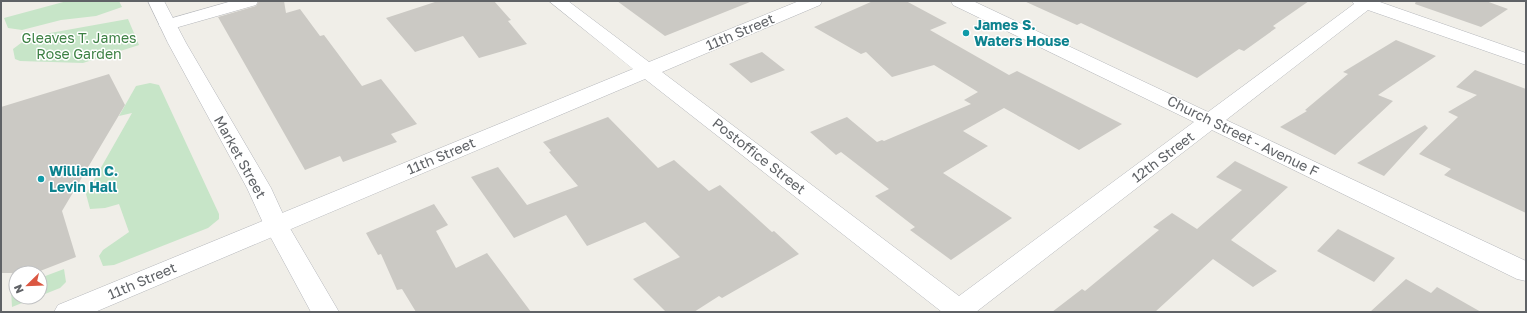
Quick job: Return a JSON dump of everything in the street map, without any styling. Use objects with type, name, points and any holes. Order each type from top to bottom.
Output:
[{"type":"street","name":"Market Street","points":[[156,1],[259,188],[276,225],[325,312]]},
{"type":"street","points":[[168,25],[250,1]]},
{"type":"street","name":"Postoffice Street","points":[[557,1],[959,311]]},
{"type":"street","name":"11th Street","points":[[68,312],[814,1]]},
{"type":"street","name":"Church Street - Avenue F","points":[[959,1],[1526,272]]},
{"type":"street","points":[[1365,2],[1526,59]]},
{"type":"street","name":"12th Street","points":[[959,311],[1211,121],[1365,2]]},
{"type":"green space","points":[[67,1],[119,1],[122,7],[96,16],[61,20],[22,30],[8,28],[4,18]]},
{"type":"green space","name":"Gleaves T. James Rose Garden","points":[[128,19],[139,45],[83,63],[20,61],[15,59],[13,49],[25,40],[50,33]]},
{"type":"green space","points":[[150,83],[159,85],[219,214],[219,219],[208,228],[114,265],[103,266],[99,256],[103,250],[129,232],[119,204],[105,208],[90,209],[86,194],[132,113],[119,116],[136,86]]},
{"type":"green space","points":[[64,269],[66,282],[60,288],[48,293],[48,275]]},
{"type":"building","points":[[259,1],[284,1],[286,13],[300,9],[320,36],[324,35],[362,86],[381,79],[417,124],[391,134],[397,142],[343,162],[340,156],[305,170],[218,17],[256,6]]},
{"type":"building","points":[[438,1],[494,1],[511,20],[508,21],[527,44],[479,58],[463,36],[415,52],[386,18]]},
{"type":"building","points":[[617,1],[749,1],[750,2],[665,36]]},
{"type":"building","points":[[873,1],[906,1],[947,23],[930,30],[1009,75],[1017,71],[1122,124],[1079,150],[1004,108],[963,131],[988,146],[943,173],[1012,218],[951,260],[910,230],[915,227],[875,196],[889,189],[841,152],[836,155],[810,132],[847,117],[877,142],[882,140],[884,141],[971,104],[964,100],[978,92],[934,65],[892,77],[866,52],[861,54],[814,27]]},
{"type":"building","points":[[1024,1],[1309,1],[1273,26],[1276,28],[1244,51],[1239,49],[1197,78],[1081,23],[1077,25]]},
{"type":"building","points":[[1416,1],[1486,1],[1508,9],[1481,27],[1415,4]]},
{"type":"building","points":[[1396,40],[1436,56],[1378,95],[1393,101],[1335,155],[1280,127],[1307,111],[1305,110],[1348,74],[1343,72]]},
{"type":"building","points":[[762,52],[785,70],[751,83],[729,64]]},
{"type":"building","points":[[1475,70],[1526,89],[1526,213],[1444,175],[1451,169],[1419,154],[1458,117],[1448,112],[1477,95],[1456,87]]},
{"type":"building","name":"William C. Levin Hall","points":[[109,74],[125,105],[62,211],[76,257],[48,268],[48,265],[8,265],[8,273],[1,273],[1,107]]},
{"type":"building","points":[[608,117],[658,168],[674,160],[709,191],[720,185],[799,254],[722,298],[719,296],[694,312],[666,312],[633,279],[680,257],[645,222],[587,246],[566,215],[514,238],[471,177],[498,167],[527,205],[578,186],[549,152],[551,151],[543,142]]},
{"type":"building","points":[[1425,125],[1428,128],[1384,176],[1357,163]]},
{"type":"building","points":[[1235,161],[1288,187],[1231,240],[1277,271],[1253,287],[1213,259],[1155,312],[1052,312],[1082,289],[1085,291],[1159,230],[1153,227],[1172,213],[1197,229],[1242,190],[1216,177]]},
{"type":"building","points":[[434,204],[448,225],[436,231],[456,268],[487,253],[531,312],[416,312],[402,289],[397,290],[381,254],[378,255],[366,233]]},
{"type":"building","points":[[1338,229],[1395,258],[1374,282],[1317,251]]},
{"type":"building","points":[[1406,279],[1431,293],[1437,287],[1481,312],[1370,312]]},
{"type":"place","name":"James S. Waters House","points":[[966,33]]},
{"type":"place","name":"William C. Levin Hall","points":[[41,179]]}]
